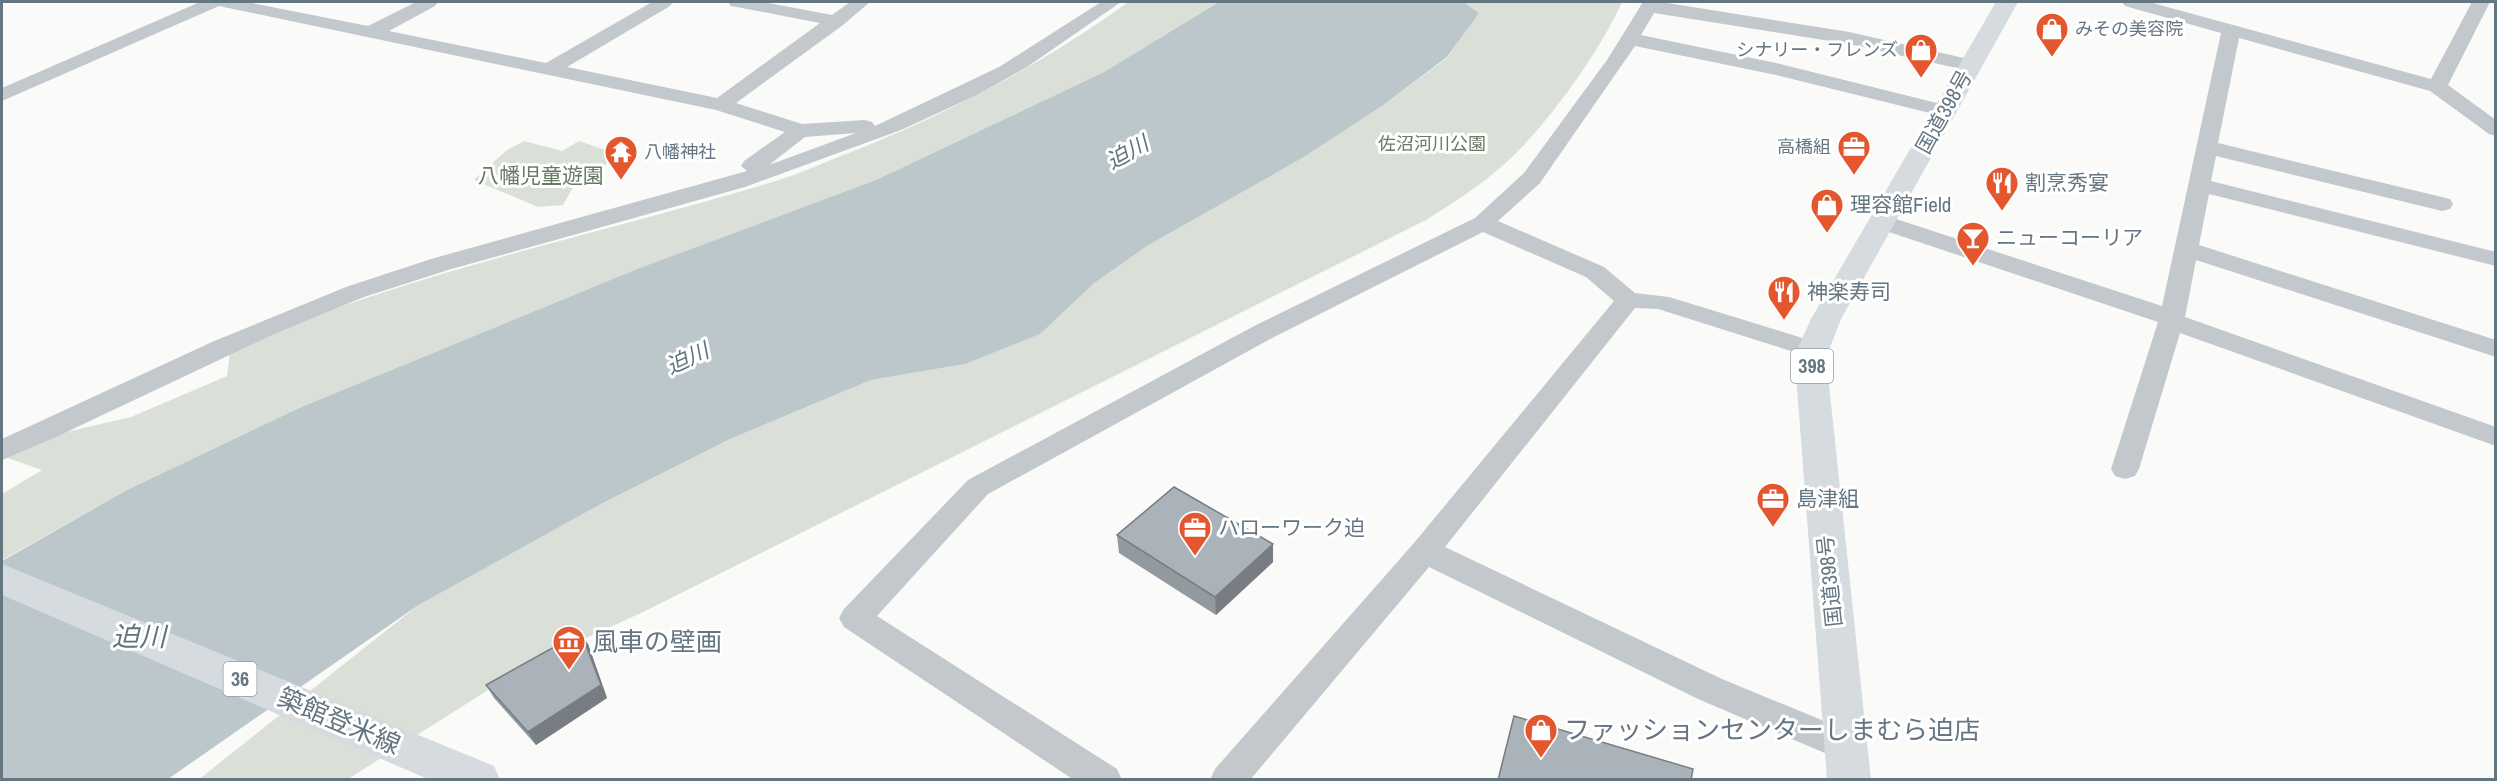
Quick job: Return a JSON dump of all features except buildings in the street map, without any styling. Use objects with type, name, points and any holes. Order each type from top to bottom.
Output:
[{"type":"main road","name":"国道398号","points":[[1849,780],[1814,416],[1813,350],[1826,320],[2007,2]]},
{"type":"main road","name":"築館登米線","points":[[2,579],[478,780]]},
{"type":"street","points":[[2,96],[214,2]]},
{"type":"street","points":[[223,2],[721,105],[800,130],[843,129],[911,117]]},
{"type":"street","points":[[372,32],[429,2]]},
{"type":"street","points":[[550,69],[664,2]]},
{"type":"street","points":[[737,2],[836,21]]},
{"type":"street","points":[[721,105],[861,2]]},
{"type":"street","points":[[2,450],[238,338],[355,292],[444,263],[697,194],[795,163],[911,117],[1008,70],[1112,2]]},
{"type":"street","points":[[2131,2],[2437,87],[2496,130]]},
{"type":"street","points":[[2437,87],[2481,2]]},
{"type":"street","points":[[1104,780],[855,618],[978,487],[1265,331],[1483,223],[1532,178],[1630,39],[1651,4],[1849,38],[1970,65]]},
{"type":"street","points":[[2125,469],[2172,320],[2231,30]]},
{"type":"street","points":[[1630,39],[1776,69],[1946,111]]},
{"type":"street","points":[[697,194],[761,161],[800,130]]},
{"type":"street","points":[[2207,147],[2442,204]]},
{"type":"street","points":[[2199,185],[2496,259]]},
{"type":"street","points":[[1882,222],[2172,320],[2496,437]]},
{"type":"street","points":[[1483,223],[1595,272],[1628,300],[1660,302],[1813,350]]},
{"type":"street","points":[[2186,249],[2496,349]]},
{"type":"street","points":[[1228,780],[1425,551],[1628,300]]},
{"type":"street","points":[[1425,551],[1710,689],[1846,746]]},
{"type":"green space","points":[[1128,2],[1219,2],[1104,72],[876,180],[637,269],[299,408],[125,491],[2,560],[2,494],[42,470],[2,456],[45,437],[131,417],[227,376],[230,351],[365,298],[503,256],[782,179],[883,139],[992,87],[1062,47]]},
{"type":"green space","name":"佐沼河川公園","points":[[1468,2],[1622,2],[1603,39],[1563,98],[1535,133],[1511,159],[1488,178],[1426,220],[641,613],[529,664],[348,779],[198,780],[417,606],[601,504],[730,439],[871,380],[965,364],[1093,284],[1147,246],[1304,157],[1382,106],[1447,58],[1478,13],[1466,4]]},
{"type":"green space","name":"八幡児童遊園","points":[[524,141],[562,151],[579,141],[611,152],[605,167],[574,186],[563,205],[538,207],[474,180],[507,150]]},
{"type":"water","name":"迫川","points":[[1219,2],[1468,2],[1466,4],[1479,13],[1447,57],[1382,106],[1304,157],[1147,246],[1093,284],[1040,334],[965,364],[871,380],[730,439],[601,504],[417,606],[168,779],[2,779],[2,561],[125,491],[299,408],[637,269],[876,180],[1104,72]]},
{"type":"place","name":"みその美容院","points":[[2052,58]]},
{"type":"place","name":"シナリー・フレンズ","points":[[1921,79]]},
{"type":"place","name":"高橋組","points":[[1854,176]]},
{"type":"place","name":"八幡神社","points":[[621,181]]},
{"type":"place","name":"割烹秀宴","points":[[2002,212]]},
{"type":"place","name":"理容館Field","points":[[1827,234]]},
{"type":"place","name":"ニューコーリア","points":[[1973,267]]},
{"type":"place","name":"神楽寿司","points":[[1784,321]]},
{"type":"place","name":"島津組","points":[[1773,528]]},
{"type":"place","name":"ハローワーク迫","points":[[1195,557]]},
{"type":"place","name":"風車の壁画","points":[[569,671]]},
{"type":"place","name":"ファッションセンターしまむら迫店","points":[[1541,759]]}]
